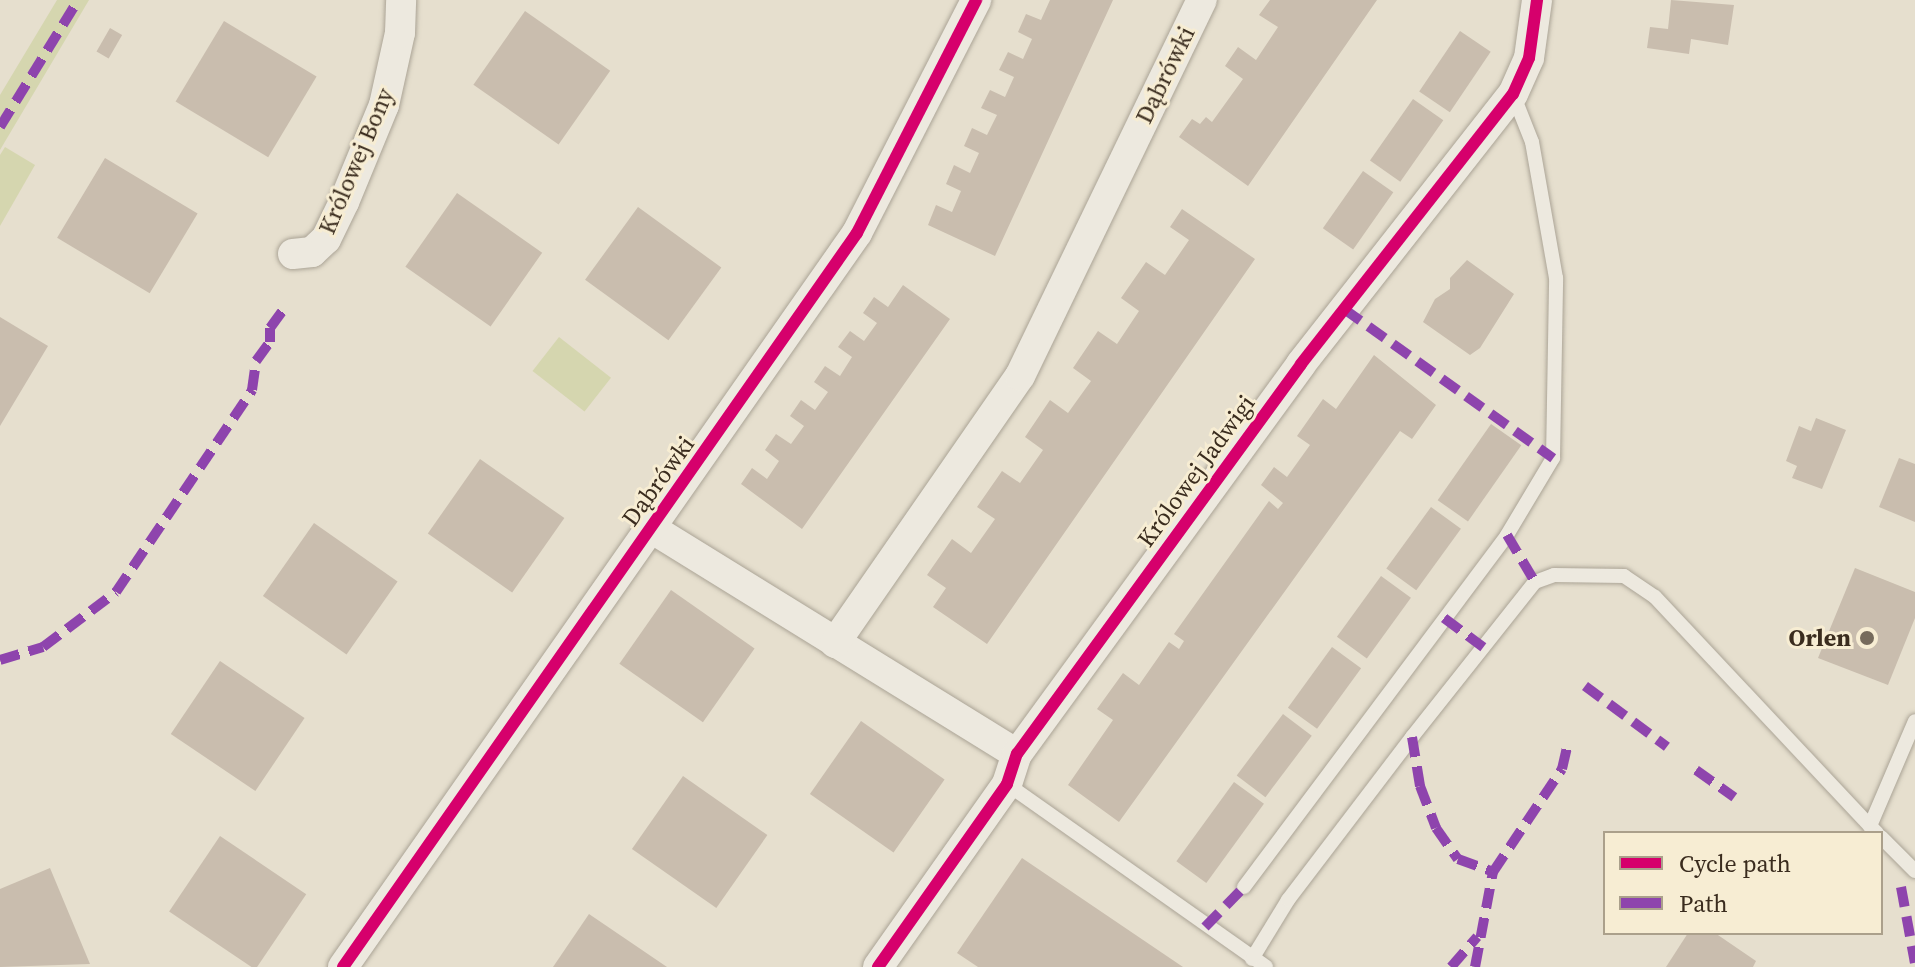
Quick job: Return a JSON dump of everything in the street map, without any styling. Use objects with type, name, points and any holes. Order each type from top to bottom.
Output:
[{"type":"street","name":"Królowej Bony","points":[[293,254],[312,252],[326,239],[344,202],[384,105],[400,33],[401,0]]},
{"type":"street","name":"Dąbrówki","points":[[343,967],[857,233],[976,0]]},
{"type":"street","name":"Dąbrówki","points":[[835,643],[1020,376],[1202,0]]},
{"type":"street","name":"Królowej Jadwigi","points":[[878,967],[1007,784],[1017,754],[1301,364],[1513,94],[1529,58],[1537,0]]},
{"type":"street","name":"Dąbrówki","points":[[651,528],[1017,754]]},
{"type":"lane","points":[[1244,887],[1507,535],[1553,458],[1556,278],[1532,142],[1513,94]]},
{"type":"lane","points":[[1252,959],[1288,900],[1412,737],[1535,582],[1554,575],[1624,576],[1655,597],[1875,831]]},
{"type":"lane","points":[[1876,831],[1915,721]]},
{"type":"lane","points":[[1007,784],[1266,967]]},
{"type":"lane","points":[[1883,839],[1915,871]]},
{"type":"green space","points":[[57,0],[89,0],[0,150],[0,95]]},
{"type":"green space","points":[[5,147],[35,165],[0,226],[0,155]]},
{"type":"green space","points":[[559,337],[611,378],[585,412],[533,371]]},
{"type":"building","points":[[1050,0],[1113,0],[995,256],[928,225],[936,205],[952,212],[961,191],[946,184],[954,165],[970,173],[979,153],[964,146],[972,128],[987,135],[997,115],[981,108],[990,90],[1005,97],[1014,77],[999,70],[1008,52],[1023,59],[1032,39],[1018,32],[1026,14],[1041,20]]},
{"type":"building","points":[[1270,0],[1377,0],[1248,186],[1179,137],[1192,119],[1200,124],[1206,117],[1212,122],[1243,79],[1225,66],[1238,47],[1256,60],[1278,27],[1259,15]]},
{"type":"building","points":[[1671,0],[1734,5],[1728,45],[1691,39],[1689,54],[1647,48],[1650,27],[1668,29]]},
{"type":"building","points":[[525,11],[610,71],[559,144],[473,85]]},
{"type":"building","points":[[224,21],[317,77],[268,157],[176,102]]},
{"type":"building","points":[[110,28],[122,35],[109,58],[96,51]]},
{"type":"building","points":[[1460,31],[1491,52],[1450,112],[1419,92]]},
{"type":"building","points":[[1413,99],[1443,120],[1400,182],[1370,160]]},
{"type":"building","points":[[105,158],[198,214],[150,293],[57,238]]},
{"type":"building","points":[[1363,171],[1393,192],[1353,250],[1323,228]]},
{"type":"building","points":[[457,193],[542,253],[491,326],[405,267]]},
{"type":"building","points":[[638,207],[721,268],[668,340],[585,280]]},
{"type":"building","points":[[1182,209],[1255,259],[987,644],[933,607],[946,588],[927,575],[952,539],[971,553],[995,519],[977,507],[1002,471],[1020,483],[1043,450],[1025,437],[1050,400],[1068,413],[1091,381],[1073,368],[1098,331],[1117,344],[1139,311],[1121,298],[1146,262],[1165,275],[1189,240],[1170,227]]},
{"type":"building","points":[[1467,260],[1514,294],[1480,348],[1470,355],[1423,322],[1435,299],[1450,289],[1450,278]]},
{"type":"building","points":[[903,285],[950,319],[802,529],[741,484],[752,468],[767,479],[779,461],[765,450],[776,434],[791,444],[804,426],[790,416],[801,400],[815,410],[828,392],[814,382],[825,366],[840,376],[852,357],[838,347],[850,331],[864,341],[877,323],[863,313],[874,297],[888,307]]},
{"type":"building","points":[[0,317],[48,346],[0,426]]},
{"type":"building","points":[[1374,355],[1436,405],[1412,439],[1400,431],[1119,822],[1068,785],[1113,720],[1097,709],[1123,673],[1139,685],[1169,642],[1179,649],[1184,641],[1174,634],[1269,501],[1278,509],[1283,503],[1261,485],[1274,467],[1287,477],[1310,445],[1297,436],[1323,399],[1336,409]]},
{"type":"building","points":[[1816,418],[1846,430],[1822,489],[1792,478],[1797,466],[1786,461],[1799,426],[1811,431]]},
{"type":"building","points":[[1491,424],[1521,445],[1468,521],[1438,500]]},
{"type":"building","points":[[1899,458],[1915,464],[1915,522],[1879,507]]},
{"type":"building","points":[[480,459],[564,518],[512,593],[428,534]]},
{"type":"building","points":[[1431,507],[1461,529],[1416,590],[1386,568]]},
{"type":"building","points":[[314,523],[398,582],[347,654],[263,596]]},
{"type":"building","name":"Orlen","points":[[1855,568],[1915,592],[1915,618],[1888,685],[1818,658]]},
{"type":"building","points":[[1381,576],[1411,598],[1367,658],[1337,637]]},
{"type":"building","points":[[671,590],[755,649],[703,722],[619,664]]},
{"type":"building","points":[[1332,647],[1361,668],[1317,729],[1288,708]]},
{"type":"building","points":[[220,661],[305,718],[255,791],[171,734]]},
{"type":"building","points":[[1283,714],[1312,736],[1265,797],[1237,775]]},
{"type":"building","points":[[861,721],[945,780],[894,852],[810,794]]},
{"type":"building","points":[[683,776],[767,835],[716,908],[632,849]]},
{"type":"building","points":[[1234,782],[1264,804],[1206,883],[1176,861]]},
{"type":"building","points":[[220,836],[306,894],[257,967],[251,967],[169,911]]},
{"type":"building","points":[[1022,858],[1183,967],[978,967],[957,953]]},
{"type":"building","points":[[50,868],[90,964],[0,967],[0,889]]},
{"type":"building","points":[[589,914],[667,967],[553,967]]},
{"type":"building","points":[[1687,935],[1718,935],[1756,961],[1753,967],[1666,967]]},
{"type":"marked path","points":[[0,127],[78,0]]},
{"type":"marked path","points":[[0,660],[43,647],[116,592],[252,390],[256,361],[270,342],[270,328],[285,307]]},
{"type":"marked path","points":[[1344,309],[1553,458]]},
{"type":"marked path","points":[[1507,535],[1535,582]]},
{"type":"marked path","points":[[1444,618],[1483,647]]},
{"type":"marked path","points":[[1585,686],[1667,747]]},
{"type":"marked path","points":[[1412,737],[1420,786],[1436,828],[1458,859],[1493,872]]},
{"type":"marked path","points":[[1475,967],[1493,872],[1562,769],[1568,744]]},
{"type":"marked path","points":[[1696,770],[1734,797]]},
{"type":"marked path","points":[[1205,927],[1244,887]]},
{"type":"marked path","points":[[1901,887],[1915,963]]},
{"type":"marked path","points":[[1451,967],[1477,937]]},
{"type":"cycle path","points":[[343,967],[857,233],[976,0]]},
{"type":"cycle path","points":[[878,967],[1007,784],[1017,754],[1301,364],[1513,94],[1529,58],[1537,0]]},
{"type":"place","name":"Orlen","points":[[1867,638]]}]
